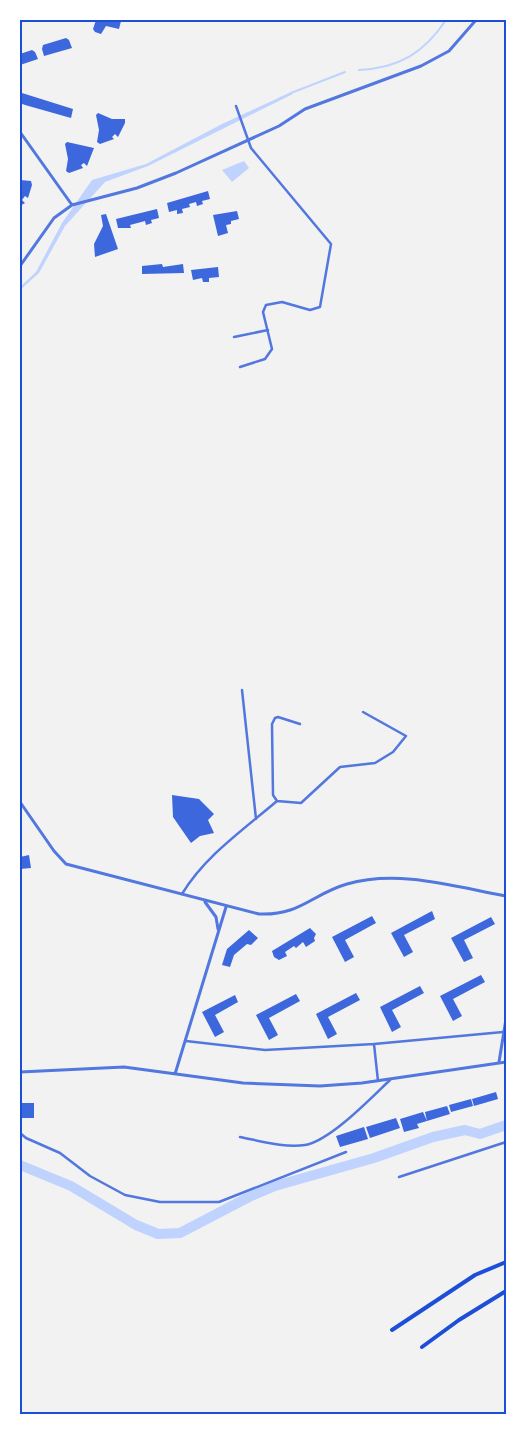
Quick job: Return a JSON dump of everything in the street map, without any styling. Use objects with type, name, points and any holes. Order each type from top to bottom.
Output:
[{"type":"main road","points":[[392,1330],[469,1279],[506,1262]]},
{"type":"main road","points":[[422,1347],[479,1306],[506,1291]]},
{"type":"street","points":[[20,266],[54,218],[72,205],[137,188],[279,126],[305,109],[406,72],[449,51],[476,20]]},
{"type":"street","points":[[236,106],[247,141],[331,244],[320,307],[310,310],[282,302],[266,305],[263,312],[273,346],[269,355],[262,361],[240,367]]},
{"type":"street","points":[[20,132],[72,205]]},
{"type":"street","points":[[234,337],[268,330]]},
{"type":"street","points":[[242,690],[256,819]]},
{"type":"street","points":[[182,894],[202,866],[277,801],[301,803],[340,767],[375,763],[393,752],[406,736],[363,712]]},
{"type":"street","points":[[277,801],[273,795],[272,724],[275,718],[278,717],[300,724]]},
{"type":"street","points":[[20,802],[54,851],[66,864],[259,914],[284,913],[297,909],[346,884],[384,878],[415,880],[506,896]]},
{"type":"street","points":[[205,901],[216,917],[218,932]]},
{"type":"street","points":[[176,1074],[226,907]]},
{"type":"street","points":[[499,1062],[506,1019]]},
{"type":"street","points":[[186,1042],[265,1050],[374,1044],[503,1032]]},
{"type":"street","points":[[374,1044],[378,1080]]},
{"type":"street","points":[[20,1072],[124,1067],[231,1082],[282,1085],[334,1085],[391,1079],[506,1062]]},
{"type":"street","points":[[240,1137],[278,1144],[306,1145],[324,1136],[351,1116],[391,1079]]},
{"type":"street","points":[[20,1133],[26,1138],[60,1153],[90,1176],[125,1195],[160,1202],[219,1202],[346,1152]]},
{"type":"street","points":[[399,1177],[506,1142]]},
{"type":"water","points":[[291,92],[293,94],[148,166],[105,182],[65,226],[39,273],[20,290],[20,287],[36,272],[62,223],[92,180],[146,164],[222,124]]},
{"type":"water","points":[[244,161],[249,168],[232,182],[222,170]]},
{"type":"building","points":[[96,20],[121,21],[119,29],[106,26],[101,34],[93,29]]},
{"type":"building","points":[[66,38],[69,40],[72,48],[44,56],[43,45]]},
{"type":"building","points":[[32,50],[38,59],[20,65],[20,54]]},
{"type":"building","points":[[22,93],[73,109],[71,118],[20,103]]},
{"type":"building","points":[[98,113],[112,119],[125,119],[118,137],[115,134],[112,137],[114,139],[100,144],[97,142],[99,130],[96,115]]},
{"type":"building","points":[[67,142],[94,148],[87,166],[84,163],[81,165],[83,168],[69,173],[66,171],[68,159],[65,144]]},
{"type":"building","points":[[20,180],[31,181],[32,185],[28,198],[25,196],[22,200],[25,203],[20,206]]},
{"type":"building","points":[[208,191],[210,199],[202,201],[203,204],[197,206],[196,202],[189,204],[190,207],[182,209],[183,213],[177,214],[177,210],[169,212],[167,203]]},
{"type":"building","points":[[157,209],[159,218],[151,220],[152,223],[146,225],[145,221],[130,225],[131,228],[118,228],[116,219]]},
{"type":"building","points":[[237,211],[239,219],[231,221],[231,224],[226,225],[228,233],[218,236],[213,215]]},
{"type":"building","points":[[106,214],[118,249],[95,257],[94,244],[103,226],[101,215]]},
{"type":"building","points":[[162,264],[163,267],[183,264],[184,273],[142,274],[142,266]]},
{"type":"building","points":[[218,267],[219,277],[209,278],[209,282],[203,282],[202,278],[193,280],[191,270]]},
{"type":"building","points":[[172,795],[199,799],[214,814],[208,820],[214,833],[200,836],[191,843],[173,817]]},
{"type":"building","points":[[29,855],[31,868],[20,869],[20,857]]},
{"type":"building","points":[[432,911],[435,919],[404,935],[413,952],[404,957],[391,933]]},
{"type":"building","points":[[372,916],[376,923],[345,940],[354,957],[345,962],[332,937]]},
{"type":"building","points":[[491,917],[495,924],[464,940],[473,958],[464,962],[451,938]]},
{"type":"building","points":[[310,928],[316,934],[315,941],[306,947],[303,942],[296,948],[294,946],[285,952],[287,956],[279,960],[274,957],[272,951]]},
{"type":"building","points":[[249,930],[258,938],[251,945],[247,944],[234,955],[230,967],[222,965],[227,949]]},
{"type":"building","points":[[481,975],[485,982],[453,999],[462,1016],[453,1021],[440,996]]},
{"type":"building","points":[[420,986],[424,993],[392,1010],[401,1027],[392,1032],[380,1007]]},
{"type":"building","points":[[356,993],[360,1000],[328,1017],[337,1034],[328,1039],[316,1014]]},
{"type":"building","points":[[296,994],[300,1001],[269,1018],[278,1035],[269,1040],[256,1015]]},
{"type":"building","points":[[235,995],[238,1002],[215,1015],[224,1032],[215,1037],[202,1012]]},
{"type":"building","points":[[496,1092],[498,1099],[474,1106],[472,1099]]},
{"type":"building","points":[[471,1099],[473,1106],[451,1112],[449,1105]]},
{"type":"building","points":[[20,1103],[34,1103],[34,1118],[20,1118]]},
{"type":"building","points":[[447,1106],[450,1114],[427,1121],[425,1112]]},
{"type":"building","points":[[423,1112],[427,1121],[417,1124],[419,1128],[404,1132],[400,1119]]},
{"type":"building","points":[[396,1118],[400,1128],[370,1138],[366,1127]]},
{"type":"building","points":[[364,1127],[368,1139],[340,1147],[336,1136]]},
{"type":"waterway","points":[[359,70],[386,66],[409,57],[429,41],[446,20]]},
{"type":"waterway","points":[[291,93],[345,72]]},
{"type":"waterway","points":[[20,1165],[71,1186],[136,1225],[158,1234],[180,1233],[249,1197],[275,1186],[374,1158],[433,1137],[465,1130],[480,1134],[506,1125]]}]
